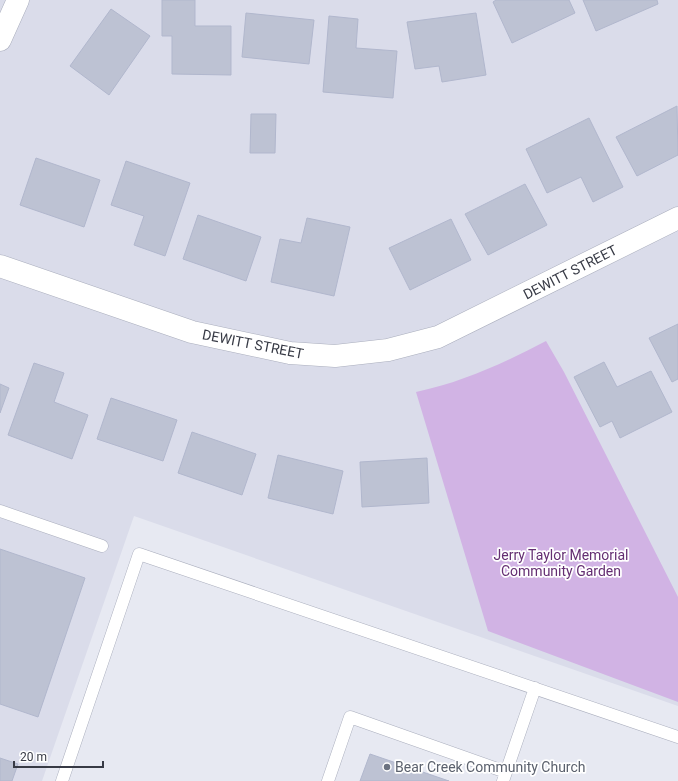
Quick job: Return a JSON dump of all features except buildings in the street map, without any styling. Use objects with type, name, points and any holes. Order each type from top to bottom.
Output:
[{"type":"street","points":[[0,40],[18,0]]},
{"type":"street","name":"DEWITT STREET","points":[[0,266],[192,332],[290,353],[335,356],[388,350],[438,337],[678,218]]},
{"type":"lane","points":[[0,511],[102,546]]},
{"type":"lane","points":[[64,780],[139,554],[678,737]]},
{"type":"lane","points":[[328,781],[350,717],[504,777],[534,688]]},
{"type":"shaded area","points":[[0,0],[678,0],[678,706],[134,516],[42,781],[0,781]]},
{"type":"green space","name":"Jerry Taylor Memorial Community Garden","points":[[546,341],[564,372],[678,597],[678,702],[488,631],[416,392],[450,383],[483,371]]},
{"type":"place","name":"Bear Creek Community Church","points":[[387,767]]}]
